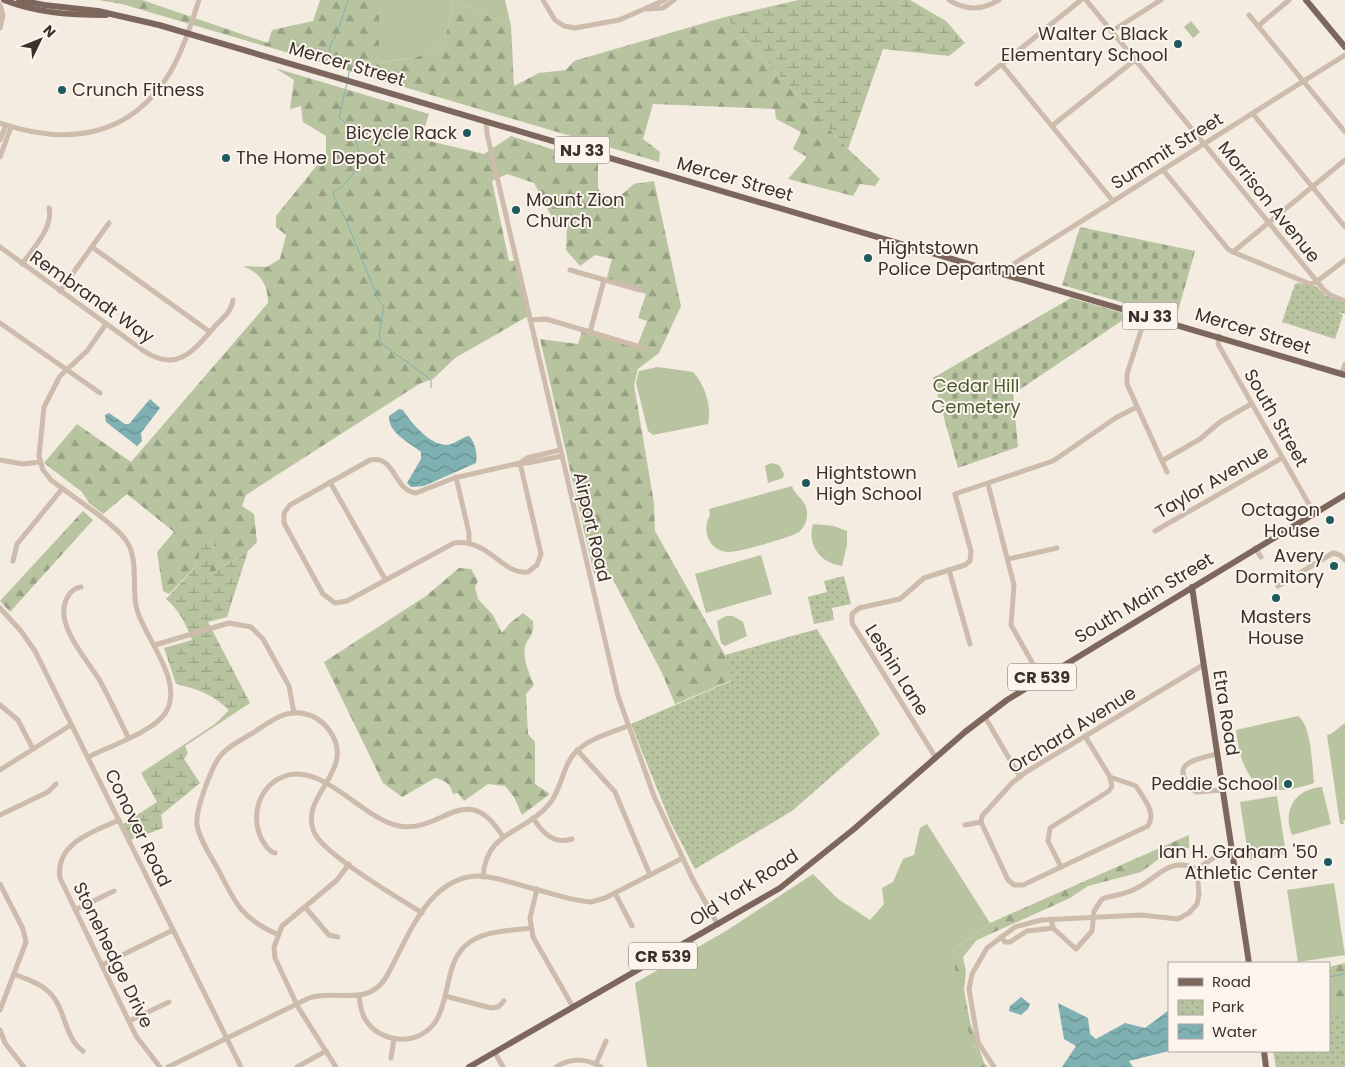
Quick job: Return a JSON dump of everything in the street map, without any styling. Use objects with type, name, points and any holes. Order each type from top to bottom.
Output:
[{"type":"main road","name":"Mercer Street","points":[[4,0],[34,10],[55,14],[116,15]]},
{"type":"main road","name":"Mercer Street","points":[[19,0],[44,6],[98,10],[187,33],[1344,374]]},
{"type":"main road","points":[[1306,0],[1345,47]]},
{"type":"main road","name":"South Main Street","points":[[849,833],[984,717],[1040,678],[1345,494]]},
{"type":"main road","name":"Etra Road","points":[[1192,586],[1249,962]]},
{"type":"main road","name":"Old York Road","points":[[470,1067],[780,888],[849,833]]},
{"type":"main road","points":[[1264,1052],[1266,1067]]},
{"type":"street","points":[[6,125],[35,134],[62,136],[96,131],[116,123],[142,105],[162,84],[176,60],[199,0]]},
{"type":"street","points":[[543,0],[555,20],[564,26],[575,28],[619,20],[665,0]]},
{"type":"street","points":[[642,10],[662,8],[674,0]]},
{"type":"street","points":[[949,0],[962,8],[971,9],[999,0]]},
{"type":"street","points":[[977,84],[1081,0]]},
{"type":"street","name":"Morrison Avenue","points":[[1086,0],[1316,282]]},
{"type":"street","points":[[1112,31],[1161,0]]},
{"type":"street","points":[[1258,26],[1289,0]]},
{"type":"street","points":[[0,5],[3,15],[0,28]]},
{"type":"street","points":[[1249,15],[1345,132]]},
{"type":"street","name":"Summit Street","points":[[1008,275],[1015,264],[1345,55]]},
{"type":"street","points":[[1053,125],[1134,60]]},
{"type":"street","points":[[1002,64],[1114,201]]},
{"type":"street","points":[[1253,114],[1345,227]]},
{"type":"street","name":"Airport Road","points":[[486,121],[486,134],[613,676],[628,726],[654,796],[683,858],[718,925]]},
{"type":"street","points":[[0,140],[6,125]]},
{"type":"street","points":[[0,157],[6,125]]},
{"type":"street","points":[[1233,252],[1345,160]]},
{"type":"street","points":[[1163,170],[1228,249],[1233,252],[1307,283],[1316,282],[1345,260]]},
{"type":"street","points":[[22,264],[40,237],[49,218],[49,208]]},
{"type":"street","points":[[60,291],[109,223]]},
{"type":"street","points":[[92,247],[210,332]]},
{"type":"street","name":"Rembrandt Way","points":[[0,248],[151,356],[166,360],[179,359],[188,355],[229,311],[233,300]]},
{"type":"street","points":[[570,270],[640,290]]},
{"type":"street","points":[[590,332],[604,280]]},
{"type":"street","points":[[1316,282],[1326,294],[1345,301]]},
{"type":"street","points":[[1146,315],[1126,379],[1167,472]]},
{"type":"street","points":[[530,320],[543,319],[644,348]]},
{"type":"street","points":[[0,323],[100,393]]},
{"type":"street","points":[[88,757],[157,722],[165,714],[169,703],[169,686],[155,645],[136,608],[132,556],[128,545],[118,533],[49,478],[40,462],[44,407],[58,379],[87,351],[106,324]]},
{"type":"street","name":"South Street","points":[[1219,336],[1218,344],[1314,513]]},
{"type":"street","points":[[1344,374],[1345,364]]},
{"type":"street","points":[[1162,461],[1200,439],[1220,422],[1251,404]]},
{"type":"street","points":[[1040,678],[1011,624],[1015,592],[988,484],[1054,461],[1111,421],[1137,407]]},
{"type":"street","points":[[520,463],[540,551],[538,564],[528,572],[518,572],[484,548],[469,542],[447,545],[342,603],[332,602],[322,592],[286,528],[284,517],[290,505],[366,462],[376,459],[388,463],[403,487],[413,493],[423,492],[456,477],[520,463],[525,459],[561,453]]},
{"type":"street","name":"Taylor Avenue","points":[[1155,531],[1282,458]]},
{"type":"street","points":[[0,460],[23,464],[40,462]]},
{"type":"street","points":[[456,477],[469,533],[469,542]]},
{"type":"street","points":[[330,482],[385,579]]},
{"type":"street","name":"Leshin Lane","points":[[936,758],[852,623],[851,618],[856,609],[900,599],[924,578],[968,563],[972,554],[955,494],[988,484]]},
{"type":"street","points":[[13,561],[17,544],[62,489]]},
{"type":"street","points":[[1008,559],[1057,548]]},
{"type":"street","points":[[1278,586],[1333,553],[1340,554],[1345,560]]},
{"type":"street","points":[[949,570],[970,644]]},
{"type":"street","points":[[81,587],[74,590],[66,599],[64,610],[66,625],[100,682],[128,737]]},
{"type":"street","name":"Conover Road","points":[[0,608],[31,644],[241,1067]]},
{"type":"street","points":[[155,645],[230,622],[251,627],[263,639],[289,686],[294,713]]},
{"type":"street","name":"Orchard Avenue","points":[[981,822],[982,816],[1020,776],[1203,665]]},
{"type":"street","points":[[0,705],[15,715],[33,749]]},
{"type":"street","points":[[277,934],[253,922],[236,905],[200,834],[197,818],[212,772],[220,755],[276,718],[294,713],[310,715],[320,720],[334,739],[337,748],[336,764],[313,808],[313,829],[322,844],[422,914]]},
{"type":"street","points":[[984,717],[1020,776]]},
{"type":"street","points":[[0,770],[71,725]]},
{"type":"street","points":[[483,877],[487,855],[494,844],[552,802],[568,764],[577,750],[585,744],[628,726]]},
{"type":"street","points":[[1061,868],[1048,841],[1050,828],[1108,791],[1112,783],[1085,736]]},
{"type":"street","points":[[577,750],[615,792],[650,875]]},
{"type":"street","points":[[1217,754],[1191,760],[1184,766],[1184,770],[1188,783],[1196,792],[1223,790]]},
{"type":"street","points":[[275,853],[265,846],[256,821],[258,804],[265,791],[280,778],[296,774],[314,777],[395,825],[414,826],[454,812],[469,810],[488,817],[503,837]]},
{"type":"street","points":[[965,824],[981,822],[1011,883],[1023,885],[1145,828],[1150,823],[1151,812],[1136,786],[1110,777]]},
{"type":"street","points":[[0,815],[48,792],[56,784]]},
{"type":"street","points":[[532,818],[548,836],[562,841],[572,839]]},
{"type":"street","name":"Stonehedge Drive","points":[[119,820],[76,841],[63,856],[59,867],[60,878],[138,1039],[160,1067]]},
{"type":"street","points":[[1197,869],[1211,859],[1232,853]]},
{"type":"street","points":[[168,1067],[318,995],[359,996],[370,992],[382,983],[431,899],[445,887],[465,878],[483,877],[591,902],[615,893],[683,858]]},
{"type":"street","points":[[336,1067],[296,1004],[274,958],[274,948],[277,934],[284,924],[339,878],[349,864]]},
{"type":"street","points":[[1051,918],[1053,928],[1076,949],[1090,935],[1097,904],[1102,899],[1132,891],[1173,865],[1186,864],[1197,869]]},
{"type":"street","points":[[994,1067],[978,1042],[969,989],[972,974],[980,958],[1001,937],[1015,927],[1051,918],[1113,918],[1141,915],[1178,919],[1197,904],[1199,895],[1197,869]]},
{"type":"street","points":[[0,884],[25,936],[25,947],[0,1010]]},
{"type":"street","points":[[537,889],[531,911],[531,928],[536,944],[573,1007]]},
{"type":"street","points":[[75,910],[114,891]]},
{"type":"street","points":[[615,893],[632,926]]},
{"type":"street","points":[[305,907],[329,935],[338,937]]},
{"type":"street","points":[[359,996],[362,1014],[369,1025],[380,1033],[394,1039],[412,1038],[426,1031],[437,1018],[455,962],[466,945],[487,934],[531,928]]},
{"type":"street","points":[[1001,937],[1005,942],[1010,942],[1028,931],[1053,928]]},
{"type":"street","points":[[102,965],[173,930]]},
{"type":"street","points":[[14,974],[38,984],[52,996],[60,1008],[74,1042],[82,1051]]},
{"type":"street","points":[[445,996],[491,1008],[498,1006],[504,1001]]},
{"type":"street","points":[[129,1021],[169,1002]]},
{"type":"street","points":[[0,1030],[5,1043],[24,1067]]},
{"type":"street","points":[[391,1058],[394,1039]]},
{"type":"street","points":[[556,1067],[575,1060],[598,1066],[606,1041]]},
{"type":"street","points":[[297,1067],[326,1051]]},
{"type":"street","points":[[495,1053],[503,1067]]},
{"type":"green space","points":[[98,0],[142,0],[268,43],[272,30],[313,21],[320,0],[379,0],[379,63],[417,57],[444,44],[454,0],[457,0],[460,4],[511,26],[514,86],[539,73],[566,70],[574,61],[725,17],[848,149],[880,179],[875,186],[860,184],[853,196],[788,179],[807,157],[793,149],[801,132],[776,119],[775,109],[653,104],[643,139],[660,152],[659,162],[122,4]]},
{"type":"green space","points":[[379,0],[454,0],[444,44],[417,57],[378,63]]},
{"type":"green space","points":[[457,0],[505,0],[511,26],[460,4]]},
{"type":"green space","points":[[798,0],[910,0],[946,21],[965,43],[949,56],[883,49],[848,149],[725,17]]},
{"type":"green space","points":[[1191,21],[1200,32],[1193,38],[1184,27]]},
{"type":"green space","points":[[275,68],[429,114],[421,139],[484,154],[511,136],[598,164],[598,189],[613,202],[634,184],[654,181],[681,306],[659,353],[638,369],[634,385],[654,503],[655,531],[725,655],[732,680],[675,704],[662,673],[610,574],[603,569],[594,574],[540,339],[578,344],[582,331],[637,346],[647,321],[638,318],[646,294],[606,281],[612,259],[595,255],[580,266],[566,250],[567,228],[554,221],[534,183],[507,174],[492,181],[509,261],[515,261],[530,315],[455,358],[433,379],[419,384],[246,495],[242,506],[254,514],[257,542],[248,551],[209,575],[199,563],[169,594],[163,591],[157,552],[174,532],[127,494],[103,514],[89,503],[82,492],[44,463],[77,424],[131,462],[268,303],[268,296],[262,280],[254,272],[243,266],[267,267],[280,259],[286,235],[276,227],[276,216],[326,154],[326,136],[303,122],[301,106],[290,109],[294,80]]},
{"type":"green space","points":[[1080,227],[1195,251],[1176,318],[1062,285]]},
{"type":"green space","points":[[1295,284],[1316,286],[1325,295],[1345,303],[1345,314],[1338,312],[1343,315],[1335,339],[1282,322]]},
{"type":"green space","name":"Cedar Hill Cemetery","points":[[1071,298],[1126,314],[1123,320],[1013,394],[1018,447],[958,468],[933,378]]},
{"type":"green space","points":[[658,367],[693,372],[701,383],[706,396],[709,411],[708,424],[653,435],[648,431],[636,383],[639,371]]},
{"type":"green space","points":[[771,463],[779,465],[784,474],[783,478],[768,483],[765,466]]},
{"type":"green space","points":[[792,486],[807,510],[806,522],[799,532],[776,541],[733,552],[721,551],[708,539],[706,527],[710,515],[709,509]]},
{"type":"green space","points":[[83,511],[93,520],[10,612],[0,601]]},
{"type":"green space","points":[[813,524],[834,526],[847,531],[847,545],[842,566],[827,561],[817,552],[812,539]]},
{"type":"green space","points":[[216,534],[209,575],[248,551],[227,617],[208,622],[250,703],[185,746],[188,753],[184,759],[200,783],[161,815],[163,828],[131,840],[123,824],[157,802],[141,773],[215,724],[229,710],[217,700],[204,693],[176,684],[164,648],[192,640],[182,618],[166,599],[199,563],[199,537]]},
{"type":"green space","points":[[761,555],[772,594],[706,613],[695,574]]},
{"type":"green space","points":[[459,568],[471,569],[478,581],[475,587],[478,599],[493,615],[502,633],[510,623],[523,613],[533,621],[532,633],[524,651],[534,685],[526,694],[528,734],[535,742],[535,784],[550,794],[522,815],[514,797],[505,786],[488,784],[464,801],[458,793],[453,794],[447,783],[435,778],[402,797],[383,783],[324,662],[426,596]]},
{"type":"green space","points":[[844,576],[851,604],[832,608],[834,620],[814,624],[808,597],[827,592],[824,581]]},
{"type":"green space","points":[[726,616],[733,616],[743,622],[747,636],[725,646],[721,643],[717,621]]},
{"type":"green space","points":[[817,629],[880,734],[792,811],[695,869],[670,821],[631,724],[731,681],[725,655]]},
{"type":"green space","points":[[1298,716],[1303,721],[1309,737],[1314,783],[1280,790],[1267,788],[1257,783],[1249,775],[1243,763],[1236,730]]},
{"type":"green space","points":[[1345,723],[1345,820],[1343,820],[1344,824],[1340,824],[1327,735]]},
{"type":"green space","points":[[1322,787],[1331,824],[1292,835],[1289,817],[1293,802],[1305,792]]},
{"type":"green space","points":[[1277,796],[1286,854],[1249,860],[1240,802]]},
{"type":"green space","points":[[927,824],[990,923],[952,951],[974,1045],[980,1058],[980,1067],[647,1067],[635,983],[726,931],[813,874],[838,899],[870,920],[884,904],[882,888],[893,882],[903,859],[914,855],[920,828]]},
{"type":"green space","points":[[1189,835],[1189,848],[1174,848],[1141,872],[1088,886],[1070,898],[977,940],[963,957],[966,972],[964,990],[970,1022],[984,1063],[988,1067],[980,1067],[980,1058],[965,1023],[952,951],[990,923]]},
{"type":"green space","points":[[1334,883],[1345,955],[1298,962],[1287,890]]},
{"type":"green space","points":[[1345,963],[1345,1012],[1338,1016],[1330,1016],[1330,967]]},
{"type":"green space","points":[[1345,1012],[1345,1067],[1276,1067],[1273,1052],[1330,1052],[1330,1016],[1338,1016]]},
{"type":"water","points":[[150,399],[160,408],[141,433],[142,441],[137,446],[106,422],[105,415],[109,413],[125,424],[129,424]]},
{"type":"water","points":[[399,409],[403,410],[411,422],[424,434],[437,443],[451,444],[469,436],[476,449],[476,463],[424,486],[411,487],[407,483],[421,459],[421,452],[400,437],[392,427],[389,416]]},
{"type":"water","points":[[1021,997],[1030,1004],[1028,1009],[1021,1015],[1009,1011],[1010,1006]]},
{"type":"water","points":[[1058,1003],[1088,1018],[1090,1034],[1096,1039],[1125,1023],[1145,1028],[1168,1011],[1168,1051],[1129,1061],[1133,1067],[1062,1067],[1076,1046],[1064,1039]]},
{"type":"waterway","points":[[348,0],[338,31],[330,46],[329,59],[350,65],[348,79]]},
{"type":"waterway","points":[[347,83],[339,117],[353,130],[362,163],[342,187],[334,191],[333,195],[346,220],[379,301],[384,306],[379,336],[382,344],[431,380],[431,388]]},
{"type":"waterway","points":[[1330,977],[1345,974]]},
{"type":"place","name":"Walter C Black Elementary School","points":[[1178,44]]},
{"type":"place","name":"Crunch Fitness","points":[[62,90]]},
{"type":"place","name":"Bicycle Rack","points":[[467,133]]},
{"type":"place","name":"The Home Depot","points":[[226,158]]},
{"type":"place","name":"Mount Zion Church","points":[[516,210]]},
{"type":"place","name":"Hightstown Police Department","points":[[868,258]]},
{"type":"place","name":"Hightstown High School","points":[[806,483]]},
{"type":"place","name":"Octagon House","points":[[1330,520]]},
{"type":"place","name":"Avery Dormitory","points":[[1334,566]]},
{"type":"place","name":"Masters House","points":[[1276,598]]},
{"type":"place","name":"Peddie School","points":[[1288,784]]},
{"type":"place","name":"Ian H. Graham '50 Athletic Center","points":[[1328,862]]}]
